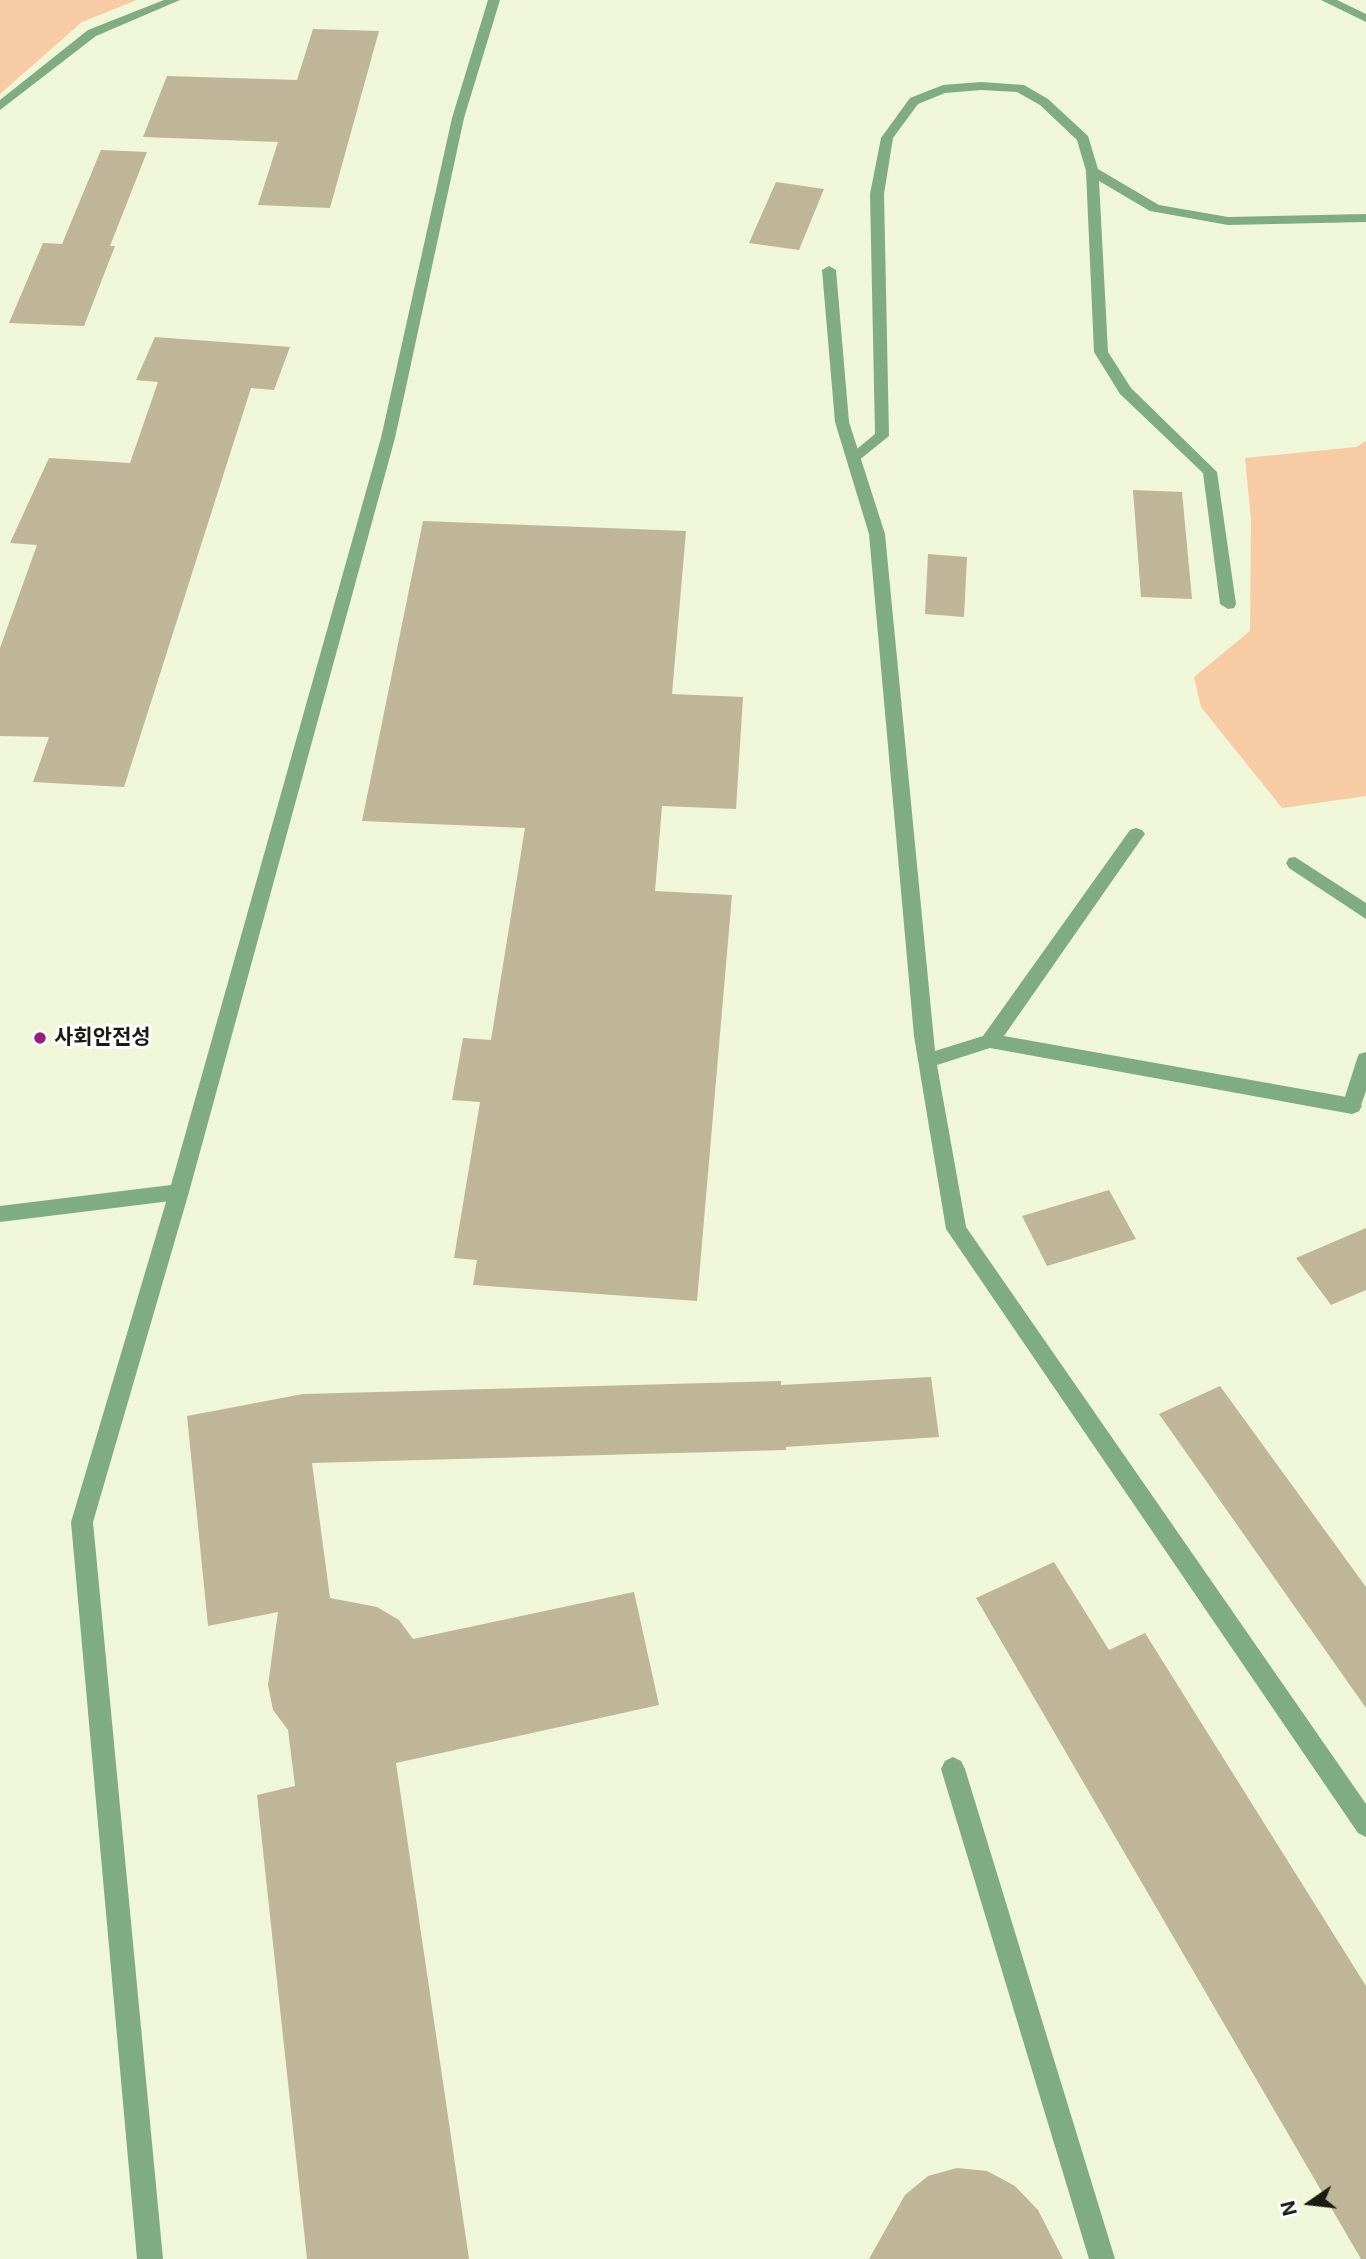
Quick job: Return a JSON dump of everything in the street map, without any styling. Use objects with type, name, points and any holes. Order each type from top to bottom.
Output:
[{"type":"street","points":[[0,106],[92,33],[174,0]]},
{"type":"street","points":[[150,2259],[82,1522],[179,1192],[388,438],[458,118],[494,0]]},
{"type":"street","points":[[1327,0],[1366,18]]},
{"type":"street","points":[[853,458],[882,436],[877,194],[887,138],[914,101],[943,89],[981,86],[1020,88],[1044,102],[1083,139],[1092,171],[1101,352],[1125,391],[1210,472],[1228,604]]},
{"type":"street","points":[[1092,171],[1155,208],[1228,221],[1366,218]]},
{"type":"street","points":[[828,270],[842,422],[877,534],[923,1036],[956,1229],[1366,1825]]},
{"type":"street","points":[[990,1041],[1136,834]]},
{"type":"street","points":[[928,1061],[990,1041],[1352,1106],[1366,1059]]},
{"type":"street","points":[[0,1214],[179,1192]]},
{"type":"street","points":[[953,1769],[1102,2259]]},
{"type":"lane","points":[[1295,863],[1366,912]]},
{"type":"shaded area","points":[[0,0],[137,0],[82,22],[0,94]]},
{"type":"shaded area","points":[[1366,441],[1366,796],[1282,808],[1201,707],[1194,677],[1250,631],[1251,520],[1245,458],[1356,447]]},
{"type":"building","points":[[313,29],[379,31],[330,208],[258,205],[278,142],[143,137],[167,76],[297,80]]},
{"type":"building","points":[[101,150],[147,152],[110,246],[115,246],[84,326],[9,323],[43,243],[62,244]]},
{"type":"building","points":[[776,182],[824,189],[799,250],[749,243]]},
{"type":"building","points":[[155,337],[290,347],[274,390],[251,388],[124,787],[33,782],[49,737],[0,736],[0,648],[37,545],[10,543],[49,458],[130,463],[158,382],[136,380]]},
{"type":"building","points":[[1133,490],[1182,492],[1192,599],[1141,597]]},
{"type":"building","points":[[423,521],[686,531],[672,694],[743,697],[736,809],[662,806],[655,891],[732,895],[697,1301],[473,1285],[477,1260],[454,1258],[480,1102],[452,1100],[463,1038],[491,1040],[525,828],[362,821]]},
{"type":"building","points":[[928,554],[967,557],[964,617],[925,614]]},
{"type":"building","points":[[1109,1190],[1136,1239],[1047,1266],[1022,1216]]},
{"type":"building","points":[[1366,1228],[1366,1290],[1331,1305],[1296,1258]]},
{"type":"building","points":[[931,1377],[939,1437],[786,1447],[786,1450],[312,1463],[330,1598],[377,1607],[399,1620],[413,1639],[634,1592],[659,1705],[396,1763],[469,2259],[307,2259],[257,1795],[295,1786],[288,1730],[273,1710],[268,1685],[278,1612],[208,1626],[187,1416],[303,1394],[781,1381],[781,1385]]},
{"type":"building","points":[[1220,1386],[1366,1587],[1366,1708],[1159,1414]]},
{"type":"building","points":[[1054,1562],[1109,1650],[1145,1633],[1366,1986],[1366,2259],[1361,2259],[976,1598]]},
{"type":"building","points":[[957,2168],[987,2171],[1015,2186],[1038,2210],[1063,2259],[869,2259],[905,2195],[928,2176]]},
{"type":"place","name":"사회안전성","points":[[40,1038]]}]
